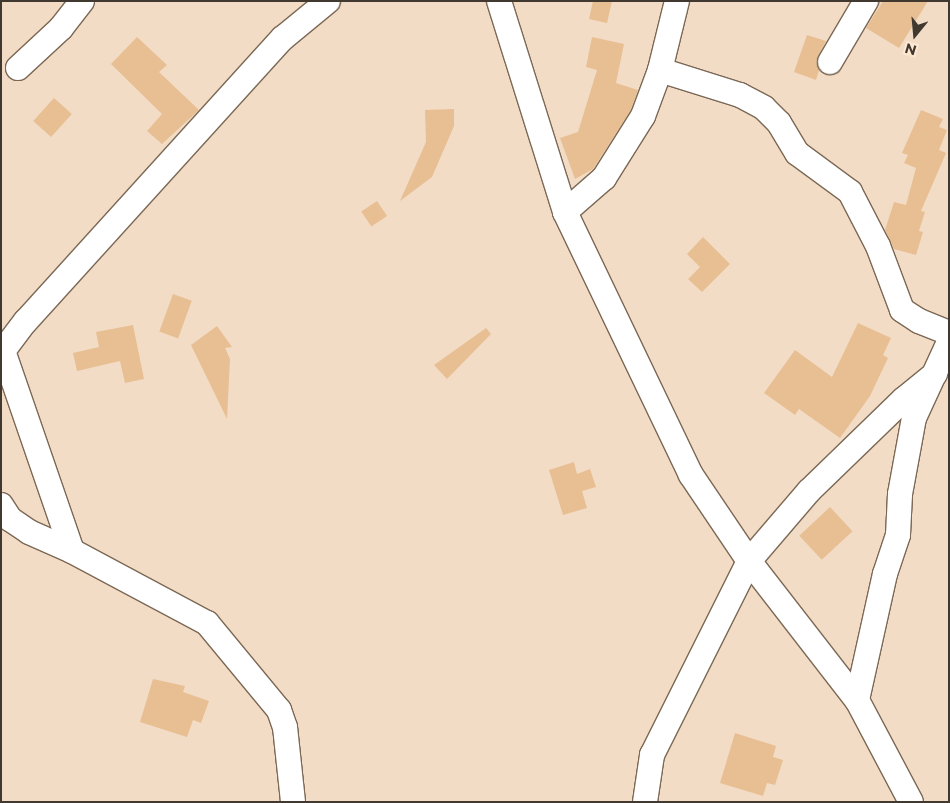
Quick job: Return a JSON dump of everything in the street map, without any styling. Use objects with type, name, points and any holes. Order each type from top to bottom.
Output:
[{"type":"street","points":[[18,68],[61,28],[82,1]]},
{"type":"street","points":[[72,551],[2,351],[26,321],[283,38],[328,1]]},
{"type":"street","points":[[499,1],[565,212],[691,475],[749,561],[857,700],[911,802]]},
{"type":"street","points":[[565,212],[604,178],[643,116],[660,70],[677,1]]},
{"type":"street","points":[[830,62],[866,1]]},
{"type":"street","points":[[660,70],[740,95],[764,108],[779,123],[797,153],[850,192],[878,246],[902,310],[919,321],[949,334]]},
{"type":"street","points":[[857,700],[885,574],[898,535],[900,494],[914,418],[949,342]]},
{"type":"street","points":[[645,802],[652,755],[749,561],[767,537],[842,459],[904,399],[935,374]]},
{"type":"street","points":[[1,505],[10,519],[29,532],[72,551],[200,619],[220,637],[279,710],[285,727],[292,802]]},
{"type":"building","points":[[593,1],[612,1],[607,23],[589,19]]},
{"type":"building","points":[[883,1],[928,1],[899,48],[866,28]]},
{"type":"building","points":[[807,35],[826,41],[816,61],[819,70],[816,80],[794,72]]},
{"type":"building","points":[[137,37],[167,65],[159,72],[199,110],[162,144],[147,131],[162,114],[111,64]]},
{"type":"building","points":[[592,37],[624,44],[616,83],[638,90],[631,110],[593,169],[575,179],[560,138],[578,132],[597,70],[586,67]]},
{"type":"building","points":[[54,98],[72,114],[51,137],[33,121]]},
{"type":"building","points":[[454,109],[454,126],[432,177],[400,201],[426,142],[425,110]]},
{"type":"building","points":[[921,110],[943,119],[939,127],[947,130],[939,150],[946,153],[921,211],[925,212],[919,231],[923,232],[916,255],[894,249],[885,230],[894,202],[906,205],[916,168],[904,163],[908,155],[902,153]]},
{"type":"building","points":[[377,201],[387,216],[371,227],[361,212]]},
{"type":"building","points":[[703,237],[730,264],[702,292],[688,279],[700,267],[687,254]]},
{"type":"building","points":[[173,294],[192,301],[178,338],[159,332]]},
{"type":"building","points":[[858,323],[891,338],[883,355],[888,358],[870,396],[840,438],[799,409],[795,415],[764,393],[795,350],[832,377]]},
{"type":"building","points":[[133,325],[144,379],[125,383],[120,361],[77,371],[73,353],[99,347],[96,332]]},
{"type":"building","points":[[217,326],[232,347],[225,348],[230,359],[227,419],[191,345]]},
{"type":"building","points":[[486,328],[491,334],[447,379],[434,365]]},
{"type":"building","points":[[574,462],[577,474],[590,469],[596,487],[582,491],[587,508],[563,515],[549,470]]},
{"type":"building","points":[[830,507],[853,531],[822,560],[799,536]]},
{"type":"building","points":[[153,679],[185,686],[183,692],[209,701],[201,723],[193,720],[187,737],[140,722]]},
{"type":"building","points":[[735,733],[776,746],[773,757],[783,760],[775,785],[767,783],[763,796],[720,783]]}]
